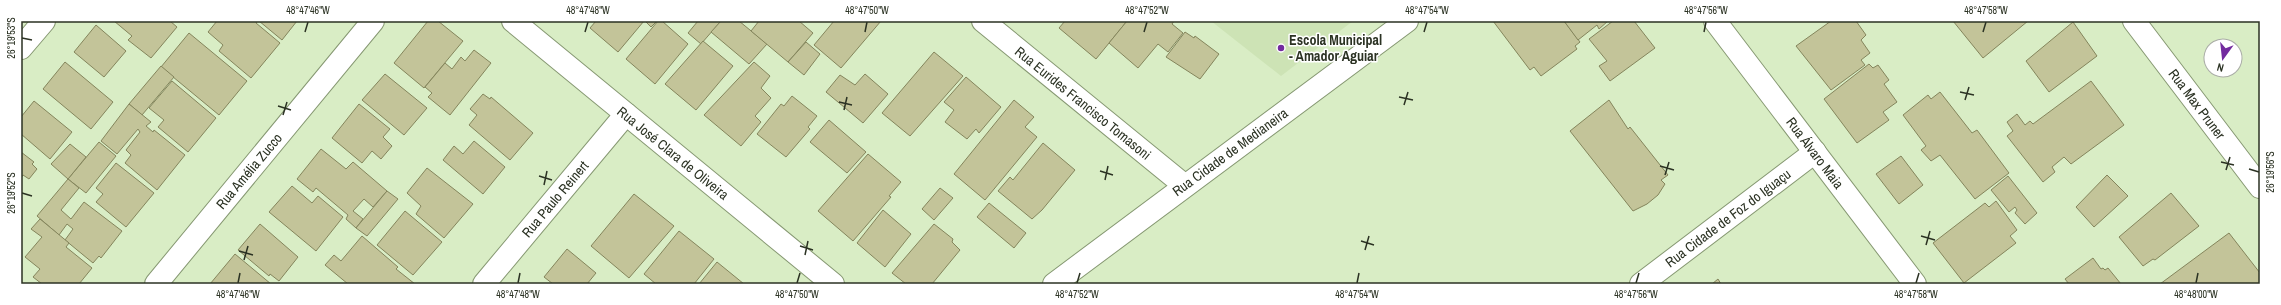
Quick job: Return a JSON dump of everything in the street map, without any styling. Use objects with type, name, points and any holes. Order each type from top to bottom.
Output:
[{"type":"street","points":[[21,48],[44,21]]},
{"type":"street","name":"Rua Amélia Zucco","points":[[156,284],[373,21]]},
{"type":"street","name":"Rua José Clara de Oliveira","points":[[513,21],[833,284]]},
{"type":"street","name":"Rua Eurides Francisco Tomasoni","points":[[983,21],[1184,185]]},
{"type":"street","name":"Rua Cidade de Medianeira","points":[[1054,284],[1184,185],[1407,21]]},
{"type":"street","name":"Rua Álvaro Maia","points":[[1715,21],[1915,284]]},
{"type":"street","name":"Rua Max Pruner","points":[[2134,21],[2260,187]]},
{"type":"street","name":"Rua Paulo Reinert","points":[[484,284],[626,114]]},
{"type":"street","name":"Rua Cidade de Foz do Iguaçu","points":[[1641,284],[1815,152]]},
{"type":"shaded area","name":"Escola Municipal - Amador Aguiar","points":[[1211,21],[1353,21],[1281,76]]},
{"type":"building","points":[[114,21],[170,21],[177,27],[151,58],[128,40],[132,36]]},
{"type":"building","points":[[217,21],[257,21],[256,23],[280,43],[251,78],[219,51],[223,45],[208,32]]},
{"type":"building","points":[[259,21],[297,21],[282,40]]},
{"type":"building","points":[[428,21],[438,21],[463,41],[424,88],[394,63]]},
{"type":"building","points":[[596,21],[644,21],[618,52],[590,28]]},
{"type":"building","points":[[645,21],[657,21],[651,27]]},
{"type":"building","points":[[658,21],[662,21],[688,44],[655,84],[626,59]]},
{"type":"building","points":[[698,21],[721,21],[701,44],[688,33]]},
{"type":"building","points":[[721,21],[739,21],[767,44],[749,64],[711,32]]},
{"type":"building","points":[[759,21],[799,21],[813,33],[788,62],[751,31]]},
{"type":"building","points":[[834,21],[881,21],[841,68],[814,45]]},
{"type":"building","points":[[1065,21],[1127,21],[1096,59],[1059,28]]},
{"type":"building","points":[[1127,21],[1174,21],[1172,24],[1183,33],[1168,52],[1158,44],[1138,68],[1109,43]]},
{"type":"building","points":[[1493,21],[1564,21],[1580,42],[1575,46],[1577,49],[1541,76],[1534,67],[1530,70]]},
{"type":"building","points":[[1564,21],[1608,21],[1599,29],[1597,25],[1578,40]]},
{"type":"building","points":[[1613,21],[1634,21],[1655,48],[1610,81],[1599,66],[1607,61],[1589,39]]},
{"type":"building","points":[[1831,21],[1856,21],[1866,35],[1861,40],[1870,53],[1861,60],[1865,65],[1831,90],[1796,46]]},
{"type":"building","points":[[1953,21],[2028,21],[1983,58]]},
{"type":"building","points":[[2073,22],[2097,56],[2049,92],[2026,61]]},
{"type":"building","points":[[96,25],[126,51],[104,77],[74,52]]},
{"type":"building","points":[[1185,32],[1194,38],[1195,36],[1219,54],[1200,79],[1166,57]]},
{"type":"building","points":[[189,33],[247,81],[219,115],[161,67]]},
{"type":"building","points":[[703,41],[733,66],[696,110],[665,84]]},
{"type":"building","points":[[806,42],[820,54],[804,75],[788,62]]},
{"type":"building","points":[[474,50],[491,63],[450,115],[428,97],[432,93],[425,87],[445,63],[452,69],[461,57],[465,61]]},
{"type":"building","points":[[934,52],[963,76],[910,136],[882,113]]},
{"type":"building","points":[[65,62],[113,102],[91,129],[43,89]]},
{"type":"building","points":[[754,62],[770,76],[761,88],[771,98],[755,116],[761,122],[741,146],[704,115]]},
{"type":"building","points":[[1869,64],[1873,68],[1878,65],[1889,80],[1884,84],[1897,102],[1883,112],[1889,120],[1857,143],[1824,99]]},
{"type":"building","points":[[161,66],[174,77],[142,115],[129,104]]},
{"type":"building","points":[[385,74],[427,108],[404,135],[362,100]]},
{"type":"building","points":[[865,74],[888,94],[863,123],[826,92],[840,75],[855,85]]},
{"type":"building","points":[[966,77],[1001,107],[979,133],[976,129],[967,139],[945,122],[954,110],[944,102]]},
{"type":"building","points":[[172,81],[216,118],[188,152],[158,127],[164,120],[149,108]]},
{"type":"building","points":[[2091,81],[2124,125],[2071,164],[2064,157],[2052,167],[2055,172],[2043,182],[2007,136],[2013,131],[2007,122],[2017,114],[2025,125],[2030,121],[2033,124]]},
{"type":"building","points":[[1940,92],[1972,133],[1977,130],[2009,173],[1975,199],[1940,155],[1931,161],[1921,150],[1926,146],[1903,115],[1928,95],[1931,99]]},
{"type":"building","points":[[483,94],[490,99],[491,97],[533,133],[510,160],[469,125],[477,115],[470,109]]},
{"type":"building","points":[[792,96],[817,116],[808,127],[810,129],[786,157],[757,134],[781,104],[784,106]]},
{"type":"building","points":[[1014,100],[1034,117],[1025,127],[1037,137],[985,200],[954,174]]},
{"type":"building","points":[[1609,100],[1628,129],[1630,127],[1668,175],[1661,180],[1665,184],[1658,195],[1647,204],[1633,211],[1570,131]]},
{"type":"building","points":[[34,101],[72,132],[50,159],[21,134],[21,117]]},
{"type":"building","points":[[129,104],[151,122],[146,126],[153,132],[154,130],[185,155],[157,190],[125,163],[131,155],[126,150],[140,132],[138,129],[117,154],[101,141]]},
{"type":"building","points":[[359,104],[390,129],[383,137],[392,146],[381,159],[372,151],[362,163],[332,138]]},
{"type":"building","points":[[829,120],[866,152],[847,173],[810,142]]},
{"type":"building","points":[[474,141],[505,167],[483,194],[443,160],[454,146],[463,154]]},
{"type":"building","points":[[99,142],[116,156],[86,193],[68,179]]},
{"type":"building","points":[[1043,143],[1075,170],[1042,210],[1032,219],[998,191],[1010,177],[1013,180]]},
{"type":"building","points":[[70,144],[86,157],[68,179],[51,164]]},
{"type":"building","points":[[321,149],[346,169],[353,162],[387,191],[373,207],[364,199],[353,211],[363,219],[356,228],[346,219],[348,215],[316,188],[313,192],[297,179]]},
{"type":"building","points":[[21,152],[34,162],[32,164],[37,169],[29,179],[23,175],[21,178]]},
{"type":"building","points":[[868,154],[901,182],[889,196],[891,197],[853,241],[818,211]]},
{"type":"building","points":[[1901,156],[1923,185],[1899,204],[1876,174]]},
{"type":"building","points":[[116,163],[154,193],[126,227],[96,202],[103,194],[96,188]]},
{"type":"building","points":[[427,168],[473,204],[444,238],[416,214],[421,206],[407,193]]},
{"type":"building","points":[[2107,175],[2128,196],[2094,227],[2076,207]]},
{"type":"building","points":[[2008,176],[2037,213],[2025,224],[2015,213],[2017,210],[2015,207],[2009,212],[1991,190]]},
{"type":"building","points":[[68,179],[79,188],[61,210],[71,219],[84,202],[122,231],[101,258],[99,256],[93,263],[65,240],[73,229],[67,224],[59,235],[37,216]]},
{"type":"building","points":[[292,186],[312,203],[318,196],[343,217],[316,251],[269,212]]},
{"type":"building","points":[[940,188],[953,198],[934,220],[922,209]]},
{"type":"building","points":[[387,191],[398,199],[367,236],[356,228]]},
{"type":"building","points":[[2171,193],[2199,226],[2155,260],[2153,259],[2143,266],[2119,237]]},
{"type":"building","points":[[634,194],[674,226],[629,278],[591,246]]},
{"type":"building","points":[[1996,201],[2017,230],[2010,236],[2016,243],[1964,283],[1933,243],[1985,203],[1989,207]]},
{"type":"building","points":[[989,203],[1026,233],[1014,248],[977,217]]},
{"type":"building","points":[[883,210],[911,234],[885,267],[857,243]]},
{"type":"building","points":[[405,211],[442,242],[413,275],[377,245]]},
{"type":"building","points":[[40,219],[69,243],[66,247],[92,268],[79,284],[42,284],[33,277],[40,269],[25,257],[42,237],[31,229]]},
{"type":"building","points":[[260,224],[298,257],[279,281],[270,274],[269,276],[238,250]]},
{"type":"building","points":[[934,224],[953,239],[952,242],[960,250],[932,284],[906,284],[892,273]]},
{"type":"building","points":[[679,231],[714,259],[694,284],[656,284],[644,274]]},
{"type":"building","points":[[2229,233],[2260,273],[2260,284],[2160,284]]},
{"type":"building","points":[[362,236],[398,267],[396,269],[415,284],[348,284],[325,265],[334,255],[341,261]]},
{"type":"building","points":[[567,249],[596,273],[587,284],[553,284],[544,277]]},
{"type":"building","points":[[235,254],[271,284],[210,284]]},
{"type":"building","points":[[2093,258],[2101,269],[2103,268],[2105,270],[2108,268],[2121,284],[2069,284],[2065,279]]},
{"type":"building","points":[[717,262],[744,284],[699,284]]},
{"type":"building","points":[[1718,279],[1721,284],[1712,284]]},
{"type":"place","name":"Escola Municipal - Amador Aguiar","points":[[1281,48]]}]
